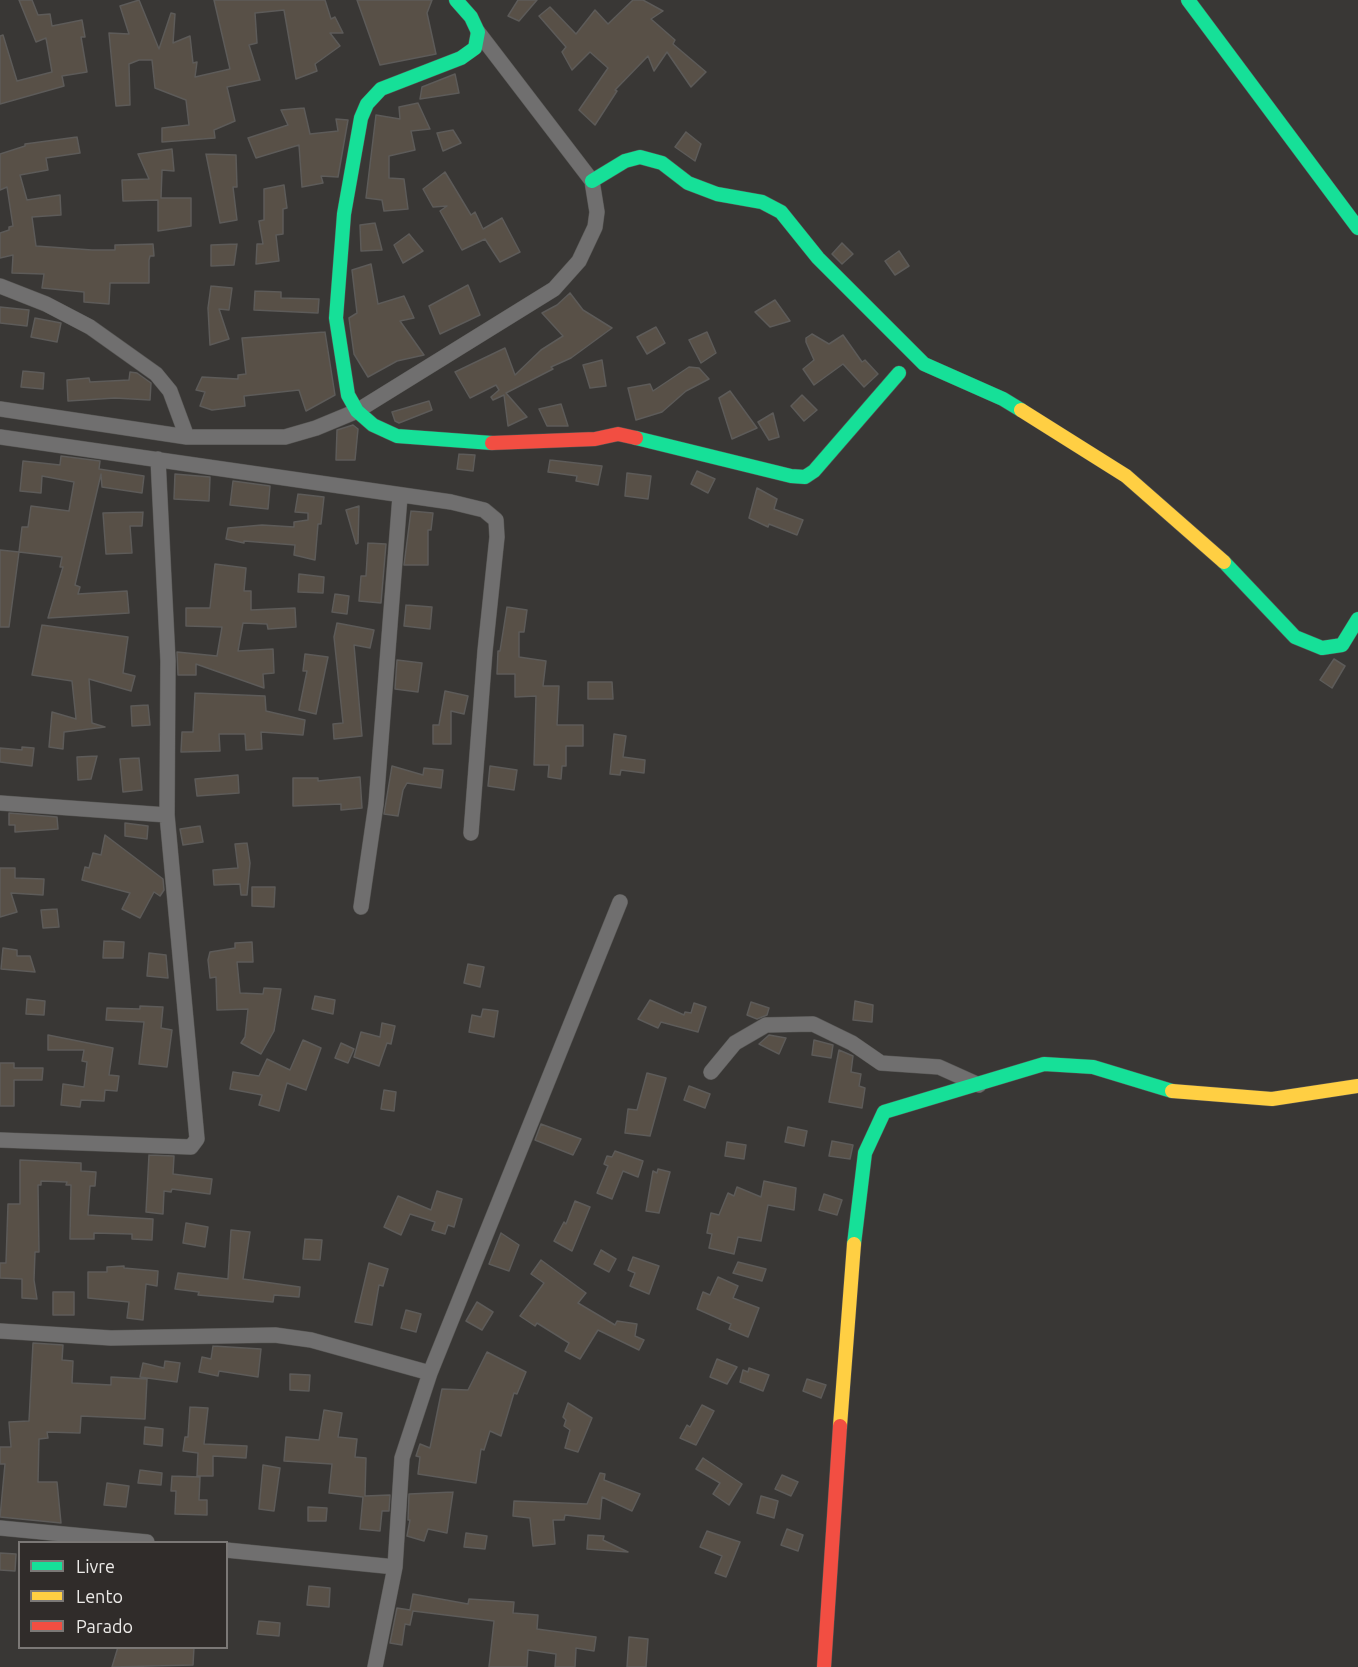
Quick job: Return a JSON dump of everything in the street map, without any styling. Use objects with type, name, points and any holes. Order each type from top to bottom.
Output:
[{"type":"street","points":[[0,409],[187,437],[285,437],[316,428],[357,411],[554,289],[579,261],[595,227],[597,212],[592,181],[456,0]]},
{"type":"street","points":[[1188,0],[1358,228]]},
{"type":"street","points":[[478,32],[475,48],[461,58],[381,89],[367,104],[361,118],[344,214],[336,318],[348,395],[357,411],[373,425],[397,436],[506,444],[595,439],[618,434],[791,476],[805,477],[814,471],[898,373]]},
{"type":"street","points":[[592,181],[625,160],[640,157],[662,163],[688,183],[717,194],[762,202],[781,212],[818,258],[924,364],[1003,399],[1126,476],[1223,561],[1295,637],[1322,648],[1342,645],[1358,619]]},
{"type":"street","points":[[0,286],[46,304],[90,327],[156,374],[170,391],[187,437]]},
{"type":"street","points":[[0,437],[451,502],[484,510],[496,520],[497,537],[485,651],[471,833]]},
{"type":"street","points":[[0,1140],[190,1147],[195,1145],[197,1139],[167,815],[168,661],[158,459]]},
{"type":"street","points":[[361,907],[376,804],[400,496]]},
{"type":"street","points":[[0,803],[167,815]]},
{"type":"street","points":[[375,1667],[395,1567],[402,1458],[430,1373],[620,902]]},
{"type":"street","points":[[711,1072],[735,1043],[766,1025],[813,1024],[852,1043],[881,1063],[939,1067],[979,1085]]},
{"type":"street","points":[[824,1667],[849,1290],[865,1153],[884,1112],[1044,1064],[1093,1067],[1179,1093],[1272,1099],[1358,1086]]},
{"type":"street","points":[[0,1331],[111,1338],[275,1335],[311,1340],[430,1373]]},
{"type":"street","points":[[0,1528],[136,1541]]},
{"type":"street","points":[[228,1550],[395,1567]]},
{"type":"building","points":[[19,0],[32,0],[38,15],[50,14],[52,26],[82,20],[85,37],[81,37],[87,72],[62,76],[64,86],[0,104],[0,36],[3,35],[17,81],[52,72],[46,38],[36,42]]},
{"type":"building","points":[[139,0],[159,49],[171,13],[175,14],[173,43],[190,36],[193,63],[197,62],[195,77],[230,69],[214,0],[325,0],[331,19],[335,17],[343,33],[330,33],[340,46],[315,64],[317,71],[296,79],[284,10],[255,13],[257,43],[249,45],[260,80],[227,87],[235,121],[214,130],[215,138],[162,142],[162,128],[189,125],[186,100],[155,88],[152,60],[139,60],[129,64],[130,105],[116,106],[109,33],[129,34],[120,6]]},
{"type":"building","points":[[357,0],[432,0],[427,13],[436,54],[380,65]]},
{"type":"building","points":[[518,0],[537,0],[519,21],[508,16]]},
{"type":"building","points":[[633,0],[643,0],[663,11],[651,19],[675,40],[673,44],[706,72],[691,87],[667,52],[654,71],[648,56],[615,90],[617,91],[595,125],[579,110],[608,68],[590,52],[572,70],[562,52],[566,47],[539,16],[550,7],[576,34],[595,10],[608,24]]},
{"type":"building","points":[[455,74],[459,93],[420,99],[422,87]]},
{"type":"building","points":[[418,103],[430,129],[411,131],[415,150],[389,156],[389,178],[404,179],[408,209],[384,211],[382,200],[366,198],[376,115],[400,119],[399,107]]},
{"type":"building","points":[[304,108],[310,134],[338,131],[336,119],[348,120],[338,177],[321,176],[323,183],[302,187],[299,145],[256,158],[248,138],[288,125],[281,110]]},
{"type":"building","points":[[453,130],[461,143],[443,151],[437,133]]},
{"type":"building","points":[[686,132],[701,144],[695,161],[675,147]]},
{"type":"building","points":[[77,137],[80,153],[46,158],[48,170],[20,175],[27,200],[60,195],[61,215],[32,217],[36,246],[115,250],[115,245],[153,244],[154,256],[150,256],[149,260],[149,283],[110,283],[109,304],[84,302],[84,292],[42,288],[44,274],[12,273],[13,255],[0,258],[0,233],[13,226],[7,187],[0,190],[0,154],[25,146],[25,144]]},
{"type":"building","points":[[172,149],[174,171],[162,170],[161,198],[191,198],[191,226],[158,231],[158,200],[123,201],[122,180],[149,179],[138,154]]},
{"type":"building","points":[[206,154],[236,155],[237,187],[233,187],[237,220],[220,223]]},
{"type":"building","points":[[445,172],[471,215],[475,212],[483,229],[502,218],[520,252],[500,262],[485,239],[462,250],[440,211],[447,206],[433,207],[423,189]]},
{"type":"building","points":[[284,185],[287,208],[283,209],[283,234],[276,235],[279,261],[256,264],[257,244],[263,244],[259,221],[264,220],[264,189]]},
{"type":"building","points":[[375,223],[382,250],[361,251],[360,225]]},
{"type":"building","points":[[409,234],[423,251],[403,263],[394,245]]},
{"type":"building","points":[[842,243],[853,254],[842,264],[832,254]]},
{"type":"building","points":[[237,244],[234,265],[211,266],[211,245]]},
{"type":"building","points":[[899,251],[909,266],[895,275],[885,261]]},
{"type":"building","points":[[371,264],[378,304],[404,296],[414,318],[400,321],[424,355],[397,361],[368,377],[354,354],[349,318],[357,313],[352,270]]},
{"type":"building","points":[[468,285],[480,315],[440,334],[429,306]]},
{"type":"building","points":[[211,286],[232,288],[229,310],[219,309],[229,339],[210,345],[208,308]]},
{"type":"building","points":[[255,291],[281,292],[281,298],[319,299],[318,313],[254,310]]},
{"type":"building","points":[[570,293],[583,310],[612,328],[571,358],[506,393],[527,417],[508,426],[504,395],[493,400],[491,397],[499,390],[496,385],[470,398],[455,372],[505,348],[515,375],[541,350],[563,336],[542,313],[557,305]]},
{"type":"building","points":[[775,300],[790,321],[770,327],[755,312]]},
{"type":"building","points":[[0,307],[29,310],[27,326],[0,323]]},
{"type":"building","points":[[35,318],[61,323],[57,342],[31,337]]},
{"type":"building","points":[[656,327],[665,343],[647,354],[637,337]]},
{"type":"building","points":[[325,332],[335,395],[306,411],[299,390],[244,396],[245,406],[212,410],[200,406],[205,392],[196,390],[202,377],[238,379],[238,375],[246,374],[242,338]]},
{"type":"building","points":[[707,332],[716,353],[701,363],[689,340]]},
{"type":"building","points":[[812,334],[829,344],[843,335],[862,362],[865,360],[878,374],[864,387],[843,364],[814,385],[803,369],[814,360],[806,342],[806,338]]},
{"type":"building","points":[[602,360],[606,386],[590,388],[583,365]]},
{"type":"building","points":[[689,367],[699,368],[709,379],[686,391],[662,412],[636,420],[628,388],[650,384],[653,391]]},
{"type":"building","points":[[23,371],[44,373],[43,389],[21,387]]},
{"type":"building","points":[[130,372],[137,373],[151,383],[150,400],[115,398],[68,401],[67,380],[89,378],[90,382],[129,380]]},
{"type":"building","points":[[730,391],[757,428],[732,439],[719,398]]},
{"type":"building","points":[[802,395],[817,410],[804,421],[791,406]]},
{"type":"building","points":[[429,401],[432,410],[399,423],[395,421],[392,412]]},
{"type":"building","points":[[561,404],[568,426],[547,426],[539,409]]},
{"type":"building","points":[[773,413],[779,437],[769,440],[758,422]]},
{"type":"building","points":[[353,425],[358,429],[355,460],[336,460],[337,430]]},
{"type":"building","points":[[459,454],[475,455],[473,471],[457,469]]},
{"type":"building","points":[[61,456],[100,461],[99,469],[144,476],[142,493],[102,487],[101,474],[75,585],[80,587],[78,594],[127,591],[129,613],[48,618],[63,567],[60,567],[62,557],[19,552],[22,527],[28,527],[31,506],[69,511],[74,482],[42,476],[41,493],[20,491],[23,461],[60,465]]},
{"type":"building","points":[[550,460],[602,466],[598,485],[576,481],[577,476],[548,472]]},
{"type":"building","points":[[697,471],[715,479],[708,493],[691,484]]},
{"type":"building","points":[[627,473],[651,476],[648,499],[625,496]]},
{"type":"building","points":[[175,474],[210,477],[209,501],[174,499]]},
{"type":"building","points":[[233,481],[270,486],[268,509],[230,505]]},
{"type":"building","points":[[757,488],[777,499],[774,509],[803,520],[797,535],[769,524],[768,527],[749,518]]},
{"type":"building","points":[[298,494],[324,497],[321,524],[318,524],[315,560],[294,555],[295,545],[244,541],[244,543],[226,539],[228,528],[262,525],[294,527],[294,522],[308,520],[308,513],[295,512]]},
{"type":"building","points":[[359,506],[358,543],[356,544],[346,510]]},
{"type":"building","points":[[411,511],[433,513],[431,530],[428,530],[428,565],[404,565]]},
{"type":"building","points":[[143,512],[142,526],[130,526],[132,553],[106,554],[103,513]]},
{"type":"building","points":[[368,543],[386,544],[381,603],[359,601],[361,576],[366,576]]},
{"type":"building","points":[[0,550],[19,552],[9,627],[0,627]]},
{"type":"building","points":[[215,564],[246,568],[244,591],[251,591],[251,610],[295,608],[296,627],[268,629],[267,624],[243,623],[238,651],[273,649],[274,673],[263,674],[264,688],[196,664],[196,675],[178,675],[177,652],[217,656],[222,627],[186,626],[186,608],[210,608]]},
{"type":"building","points":[[299,574],[324,577],[323,593],[298,592]]},
{"type":"building","points":[[335,594],[349,596],[347,614],[332,612]]},
{"type":"building","points":[[406,605],[432,607],[430,629],[404,626]]},
{"type":"building","points":[[507,607],[527,610],[524,632],[519,632],[519,657],[546,661],[543,686],[559,686],[557,725],[583,725],[583,746],[566,746],[566,766],[562,766],[561,779],[548,777],[549,765],[534,765],[536,696],[515,697],[515,674],[497,674],[498,651],[500,651]]},
{"type":"building","points":[[337,623],[374,630],[370,648],[354,645],[362,736],[334,739],[333,724],[343,723],[334,637]]},
{"type":"building","points":[[42,625],[128,637],[123,673],[135,676],[131,691],[89,679],[92,723],[105,727],[64,732],[63,749],[49,747],[52,712],[76,719],[72,681],[32,675]]},
{"type":"building","points":[[305,654],[328,657],[316,714],[299,710],[307,671],[303,671]]},
{"type":"building","points":[[1334,659],[1345,666],[1332,688],[1320,680]]},
{"type":"building","points":[[397,660],[422,663],[418,692],[395,689]]},
{"type":"building","points":[[588,682],[612,682],[613,699],[588,699]]},
{"type":"building","points":[[445,691],[468,696],[464,714],[451,711],[451,744],[433,744],[433,725],[439,725]]},
{"type":"building","points":[[195,693],[265,696],[266,711],[305,720],[303,735],[261,732],[262,749],[246,750],[245,734],[219,734],[220,751],[181,752],[182,732],[193,732]]},
{"type":"building","points":[[148,705],[150,725],[132,726],[131,706]]},
{"type":"building","points":[[614,734],[626,736],[623,757],[645,760],[644,773],[621,770],[620,775],[610,774]]},
{"type":"building","points":[[22,747],[34,748],[32,766],[0,762],[0,748],[22,750]]},
{"type":"building","points":[[97,756],[91,779],[78,780],[77,757]]},
{"type":"building","points":[[139,758],[142,790],[123,792],[120,759]]},
{"type":"building","points":[[392,766],[423,775],[424,768],[443,770],[441,788],[407,783],[403,790],[398,816],[384,814]]},
{"type":"building","points":[[490,766],[517,770],[514,790],[488,786]]},
{"type":"building","points":[[238,775],[239,793],[197,796],[195,779]]},
{"type":"building","points":[[360,777],[362,808],[341,810],[341,804],[293,806],[293,778],[318,778],[318,781]]},
{"type":"building","points":[[9,813],[57,817],[58,829],[15,832],[15,825],[9,825]]},
{"type":"building","points":[[125,823],[148,826],[147,839],[125,836]]},
{"type":"building","points":[[200,826],[203,842],[183,845],[180,829]]},
{"type":"building","points":[[105,835],[163,879],[164,890],[160,896],[154,892],[140,918],[122,909],[130,893],[82,880],[85,867],[89,868],[93,853],[101,855]]},
{"type":"building","points":[[247,843],[250,863],[247,895],[241,895],[240,884],[214,885],[213,870],[238,868],[235,844]]},
{"type":"building","points":[[0,868],[15,868],[15,878],[44,879],[43,895],[11,893],[17,912],[0,917]]},
{"type":"building","points":[[252,887],[275,887],[274,907],[252,906]]},
{"type":"building","points":[[57,909],[59,927],[43,928],[41,910]]},
{"type":"building","points":[[104,941],[124,942],[123,958],[103,958]]},
{"type":"building","points":[[252,942],[253,962],[237,962],[240,993],[263,994],[264,988],[281,989],[274,1031],[261,1054],[241,1043],[245,1037],[248,1009],[217,1010],[216,977],[210,978],[208,960],[210,952],[235,948],[235,943]]},
{"type":"building","points":[[3,948],[17,950],[17,956],[30,956],[35,972],[1,969]]},
{"type":"building","points":[[149,953],[166,955],[168,978],[147,976]]},
{"type":"building","points":[[468,964],[484,967],[480,987],[464,983]]},
{"type":"building","points":[[315,996],[335,1000],[333,1014],[312,1009]]},
{"type":"building","points":[[27,999],[45,1001],[44,1015],[26,1014]]},
{"type":"building","points":[[650,1000],[684,1015],[685,1012],[691,1013],[694,1003],[706,1007],[698,1032],[661,1022],[658,1028],[638,1019]]},
{"type":"building","points":[[855,1001],[873,1005],[872,1022],[853,1020]]},
{"type":"building","points":[[751,1002],[769,1008],[767,1015],[757,1019],[747,1015]]},
{"type":"building","points":[[140,1006],[163,1007],[161,1028],[172,1030],[167,1067],[139,1064],[144,1022],[106,1020],[107,1008],[140,1009]]},
{"type":"building","points":[[483,1009],[498,1011],[494,1037],[469,1032],[472,1015],[481,1017]]},
{"type":"building","points":[[382,1023],[395,1026],[391,1044],[387,1043],[379,1066],[354,1057],[361,1032],[380,1037]]},
{"type":"building","points":[[48,1035],[113,1048],[109,1075],[119,1076],[117,1091],[105,1090],[104,1101],[81,1100],[80,1107],[61,1105],[63,1084],[84,1087],[87,1062],[82,1061],[84,1050],[48,1050]]},
{"type":"building","points":[[769,1035],[786,1038],[779,1054],[759,1044]]},
{"type":"building","points":[[303,1040],[321,1048],[306,1090],[287,1083],[279,1111],[259,1105],[262,1095],[230,1089],[233,1072],[259,1076],[267,1059],[290,1070]]},
{"type":"building","points":[[814,1040],[833,1045],[831,1058],[812,1055]]},
{"type":"building","points":[[341,1043],[354,1049],[348,1063],[335,1058]]},
{"type":"building","points":[[839,1050],[853,1056],[851,1072],[861,1074],[859,1086],[865,1088],[862,1108],[829,1102]]},
{"type":"building","points":[[0,1063],[14,1063],[14,1068],[43,1068],[42,1080],[14,1080],[14,1106],[0,1106]]},
{"type":"building","points":[[647,1073],[666,1078],[650,1136],[625,1133],[628,1109],[637,1110]]},
{"type":"building","points":[[689,1086],[710,1094],[705,1108],[684,1100]]},
{"type":"building","points":[[384,1090],[396,1092],[394,1111],[381,1109]]},
{"type":"building","points":[[541,1124],[581,1139],[573,1155],[535,1140]]},
{"type":"building","points":[[788,1127],[807,1131],[804,1146],[785,1142]]},
{"type":"building","points":[[832,1141],[853,1145],[850,1159],[829,1156]]},
{"type":"building","points":[[727,1142],[746,1145],[744,1159],[725,1156]]},
{"type":"building","points":[[615,1151],[643,1161],[638,1177],[623,1171],[612,1199],[597,1193],[608,1166],[604,1164],[607,1156],[612,1157]]},
{"type":"building","points":[[149,1155],[174,1156],[173,1174],[212,1179],[210,1194],[172,1189],[171,1192],[164,1191],[163,1214],[146,1212]]},
{"type":"building","points":[[20,1160],[81,1163],[81,1171],[96,1172],[95,1186],[90,1186],[88,1215],[153,1219],[152,1240],[132,1239],[132,1234],[94,1233],[94,1239],[70,1239],[71,1185],[66,1185],[67,1182],[41,1181],[41,1185],[38,1185],[39,1252],[35,1252],[34,1280],[37,1299],[22,1298],[22,1279],[0,1278],[0,1263],[6,1263],[8,1204],[20,1204]]},
{"type":"building","points":[[658,1169],[670,1172],[659,1213],[646,1211],[653,1171],[657,1173]]},
{"type":"building","points":[[764,1181],[796,1188],[794,1210],[768,1205],[761,1241],[738,1237],[734,1254],[709,1248],[712,1234],[707,1233],[711,1213],[719,1215],[728,1193],[734,1196],[737,1187],[761,1197]]},
{"type":"building","points":[[437,1191],[462,1199],[454,1227],[448,1225],[445,1234],[432,1230],[435,1222],[410,1214],[401,1235],[384,1227],[398,1196],[431,1210]]},
{"type":"building","points":[[824,1194],[842,1200],[837,1215],[819,1210]]},
{"type":"building","points":[[575,1201],[590,1207],[572,1251],[554,1241],[564,1222],[566,1224]]},
{"type":"building","points":[[186,1223],[208,1227],[205,1247],[183,1243]]},
{"type":"building","points":[[231,1230],[250,1232],[243,1279],[300,1287],[299,1297],[274,1295],[273,1302],[198,1295],[199,1292],[175,1289],[178,1273],[228,1279]]},
{"type":"building","points":[[501,1233],[519,1245],[509,1271],[489,1264]]},
{"type":"building","points":[[305,1239],[322,1240],[320,1260],[303,1259]]},
{"type":"building","points":[[601,1250],[616,1259],[609,1272],[594,1264]]},
{"type":"building","points":[[633,1257],[659,1266],[649,1294],[630,1286],[635,1273],[628,1270]]},
{"type":"building","points":[[541,1260],[586,1293],[578,1303],[615,1325],[617,1321],[637,1324],[635,1336],[644,1340],[639,1350],[598,1330],[580,1359],[565,1351],[569,1343],[537,1323],[535,1326],[520,1316],[544,1283],[531,1274]]},
{"type":"building","points":[[738,1262],[766,1269],[762,1281],[733,1273]]},
{"type":"building","points":[[369,1263],[388,1269],[383,1286],[379,1285],[372,1325],[355,1322]]},
{"type":"building","points":[[124,1266],[124,1268],[158,1271],[157,1286],[146,1284],[143,1320],[127,1318],[129,1302],[88,1298],[88,1272],[107,1272],[107,1267]]},
{"type":"building","points":[[718,1277],[738,1286],[733,1298],[759,1308],[748,1337],[729,1329],[731,1324],[697,1309],[703,1292],[710,1295]]},
{"type":"building","points":[[53,1292],[74,1292],[74,1315],[53,1315]]},
{"type":"building","points":[[477,1302],[493,1312],[482,1330],[466,1321]]},
{"type":"building","points":[[406,1310],[421,1314],[416,1332],[401,1328]]},
{"type":"building","points":[[33,1343],[63,1345],[62,1360],[73,1361],[72,1383],[111,1385],[111,1377],[147,1379],[145,1419],[81,1416],[80,1433],[47,1432],[48,1438],[39,1439],[38,1482],[57,1482],[61,1523],[0,1517],[5,1464],[0,1464],[0,1447],[11,1447],[9,1422],[29,1421]]},
{"type":"building","points":[[213,1346],[261,1349],[258,1377],[219,1371],[218,1376],[199,1372],[202,1357],[211,1359]]},
{"type":"building","points":[[487,1352],[526,1372],[517,1394],[514,1393],[501,1436],[490,1431],[484,1450],[481,1449],[476,1483],[418,1474],[420,1457],[416,1456],[420,1444],[430,1448],[442,1389],[468,1390]]},
{"type":"building","points":[[717,1359],[737,1367],[727,1384],[710,1377]]},
{"type":"building","points":[[165,1361],[180,1363],[177,1382],[140,1377],[143,1363],[164,1368]]},
{"type":"building","points":[[749,1368],[769,1375],[763,1391],[740,1382],[743,1370],[748,1372]]},
{"type":"building","points":[[290,1374],[310,1375],[309,1391],[290,1390]]},
{"type":"building","points":[[807,1379],[826,1385],[821,1398],[803,1391]]},
{"type":"building","points":[[568,1403],[592,1418],[578,1452],[565,1448],[570,1430],[564,1426],[566,1420],[563,1417]]},
{"type":"building","points":[[702,1405],[714,1411],[696,1445],[680,1438],[687,1425],[690,1427]]},
{"type":"building","points":[[190,1407],[208,1408],[204,1444],[247,1446],[246,1458],[213,1456],[213,1476],[197,1476],[198,1453],[183,1451],[185,1437],[188,1437]]},
{"type":"building","points":[[324,1410],[342,1413],[338,1437],[357,1439],[355,1457],[366,1458],[365,1496],[390,1495],[389,1511],[382,1511],[380,1531],[360,1529],[363,1497],[329,1493],[332,1464],[284,1461],[286,1437],[319,1440]]},
{"type":"building","points":[[145,1427],[163,1429],[162,1446],[144,1444]]},
{"type":"building","points":[[703,1458],[742,1484],[729,1505],[713,1494],[720,1483],[696,1469]]},
{"type":"building","points":[[263,1465],[280,1468],[274,1511],[259,1509]]},
{"type":"building","points":[[140,1470],[162,1473],[161,1485],[138,1483]]},
{"type":"building","points":[[600,1473],[605,1474],[604,1480],[640,1494],[632,1511],[602,1497],[600,1519],[565,1515],[564,1520],[553,1520],[555,1544],[533,1546],[530,1518],[513,1516],[514,1501],[587,1504]]},
{"type":"building","points":[[782,1475],[798,1482],[791,1496],[775,1489]]},
{"type":"building","points":[[172,1476],[200,1477],[199,1500],[207,1500],[207,1515],[175,1514],[176,1491],[171,1491]]},
{"type":"building","points":[[107,1483],[129,1486],[126,1507],[104,1505]]},
{"type":"building","points":[[453,1492],[447,1533],[428,1529],[424,1541],[407,1536],[410,1520],[408,1520],[409,1494]]},
{"type":"building","points":[[761,1496],[778,1501],[774,1518],[757,1513]]},
{"type":"building","points":[[308,1507],[327,1508],[326,1521],[308,1521]]},
{"type":"building","points":[[787,1529],[803,1535],[798,1551],[781,1545]]},
{"type":"building","points":[[707,1531],[740,1542],[726,1577],[715,1573],[722,1556],[700,1547]]},
{"type":"building","points":[[466,1533],[487,1536],[485,1549],[464,1547]]},
{"type":"building","points":[[588,1535],[604,1536],[603,1540],[628,1552],[587,1549]]},
{"type":"building","points":[[0,1553],[16,1554],[15,1571],[0,1570]]},
{"type":"building","points":[[309,1586],[330,1588],[329,1607],[307,1605]]},
{"type":"building","points":[[413,1594],[468,1604],[469,1599],[514,1602],[513,1613],[538,1615],[537,1629],[596,1637],[594,1651],[576,1648],[575,1667],[555,1667],[556,1654],[528,1650],[527,1667],[489,1667],[494,1621],[413,1611],[410,1625],[405,1624],[402,1645],[390,1643],[397,1608],[410,1610]]},
{"type":"building","points":[[259,1621],[280,1623],[279,1636],[257,1634]]},
{"type":"building","points":[[629,1637],[648,1639],[646,1667],[627,1667]]},
{"type":"building","points":[[117,1649],[194,1649],[193,1665],[112,1667]]},
{"type":"traffic: fast","points":[[456,0],[471,17],[478,32],[475,48],[461,58],[381,89],[367,104],[361,118],[344,214],[336,318],[348,395],[357,411],[373,425],[397,436],[492,443]]},
{"type":"traffic: fast","points":[[1188,0],[1358,228]]},
{"type":"traffic: fast","points":[[592,181],[625,161],[640,157],[662,163],[688,183],[717,194],[762,202],[781,212],[818,258],[924,364],[1003,399],[1021,410]]},
{"type":"traffic: fast","points":[[636,438],[791,476],[805,477],[814,471],[899,373]]},
{"type":"traffic: fast","points":[[1224,562],[1295,637],[1322,648],[1342,645],[1358,619]]},
{"type":"traffic: fast","points":[[854,1244],[865,1153],[884,1112],[1044,1064],[1093,1067],[1172,1091]]},
{"type":"traffic: slow","points":[[1021,410],[1126,476],[1224,562]]},
{"type":"traffic: slow","points":[[1172,1091],[1272,1099],[1358,1086]]},
{"type":"traffic: slow","points":[[840,1426],[854,1244]]},
{"type":"traffic: jam","points":[[492,443],[595,439],[618,434],[636,438]]},
{"type":"traffic: jam","points":[[824,1667],[840,1426]]}]
